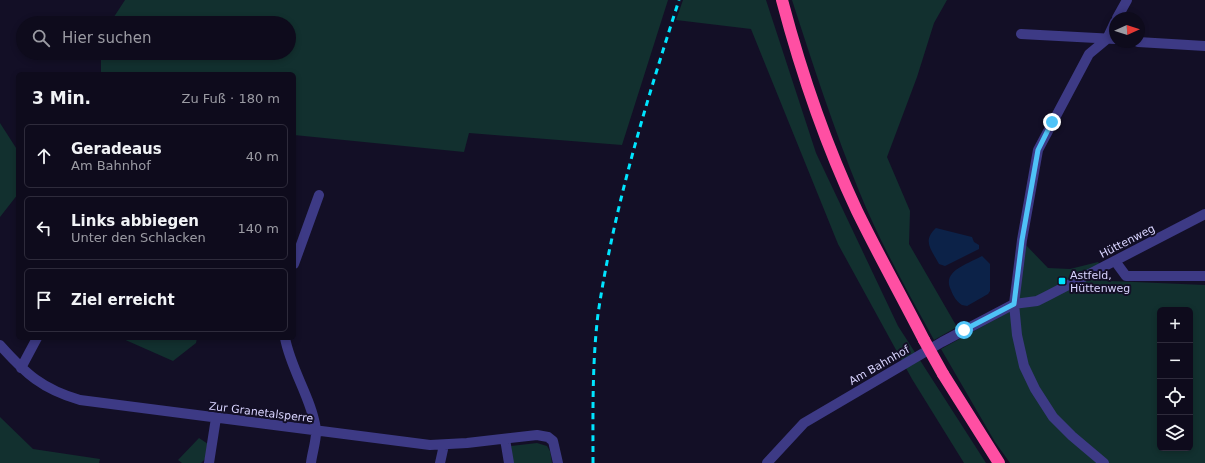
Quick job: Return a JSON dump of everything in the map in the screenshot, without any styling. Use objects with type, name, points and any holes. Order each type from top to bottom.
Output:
[{"type":"highway","points":[[782,0],[798,60],[821,123],[857,210],[943,374],[999,463]]},
{"type":"street","points":[[1120,12],[1126,0]]},
{"type":"street","points":[[1021,34],[1109,39]]},
{"type":"street","points":[[1104,463],[1072,436],[1053,417],[1035,389],[1024,366],[1017,335],[1014,304],[1022,240],[1038,150],[1089,54],[1109,40]]},
{"type":"street","points":[[1145,42],[1205,46]]},
{"type":"street","points":[[296,258],[319,195]]},
{"type":"street","name":"Hüttenweg","points":[[1014,304],[1037,301],[1205,214]]},
{"type":"street","points":[[1115,261],[1126,276],[1205,276]]},
{"type":"street","name":"Am Bahnhof","points":[[767,463],[804,423],[942,342],[1014,304]]},
{"type":"street","points":[[21,368],[36,340]]},
{"type":"street","points":[[285,340],[288,351],[313,416],[316,431],[311,463]]},
{"type":"street","name":"Zur Granetalsperre","points":[[0,345],[21,368],[50,390],[80,400],[430,445],[444,445],[538,435],[548,437],[553,441],[558,463]]},
{"type":"street","points":[[209,463],[216,418]]},
{"type":"street","points":[[505,439],[509,463]]},
{"type":"street","points":[[440,463],[444,445]]},
{"type":"green space","points":[[125,0],[668,0],[622,145],[469,133],[464,152],[296,135],[296,72],[101,72],[101,60],[296,60],[296,16],[115,16]]},
{"type":"green space","points":[[683,0],[766,0],[816,153],[898,326],[986,463],[964,463],[912,379],[838,244],[751,29],[676,20]]},
{"type":"green space","points":[[792,0],[947,0],[934,23],[917,77],[887,157],[910,211],[909,244],[957,327],[934,340],[885,248],[859,191],[832,120]]},
{"type":"green space","points":[[0,123],[16,148],[16,197],[0,217]]},
{"type":"green space","points":[[1023,242],[1048,268],[1070,269],[1098,262],[1111,281],[1205,285],[1205,463],[1010,463],[995,442],[941,349],[1018,307]]},
{"type":"green space","points":[[126,340],[197,340],[196,343],[173,361]]},
{"type":"green space","points":[[0,417],[33,449],[100,459],[99,463],[0,463]]},
{"type":"green space","points":[[199,438],[208,444],[206,458],[201,463],[182,463],[178,460]]},
{"type":"green space","points":[[537,443],[547,446],[550,451],[552,463],[513,463],[511,446]]},
{"type":"water","points":[[936,228],[972,237],[974,242],[979,245],[979,249],[945,266],[939,264],[929,245],[929,237]]},
{"type":"water","points":[[982,256],[990,264],[990,291],[988,294],[967,306],[962,305],[954,297],[949,283],[950,278],[953,273],[963,265]]},
{"type":"railway","points":[[593,463],[593,389],[595,351],[598,314],[605,274],[632,156],[679,0]]},
{"type":"place","name":"Astfeld, Hüttenweg","points":[[1062,281]]},
{"type":"route","points":[[964,330],[1014,304],[1022,240],[1038,150],[1052,122]]}]
